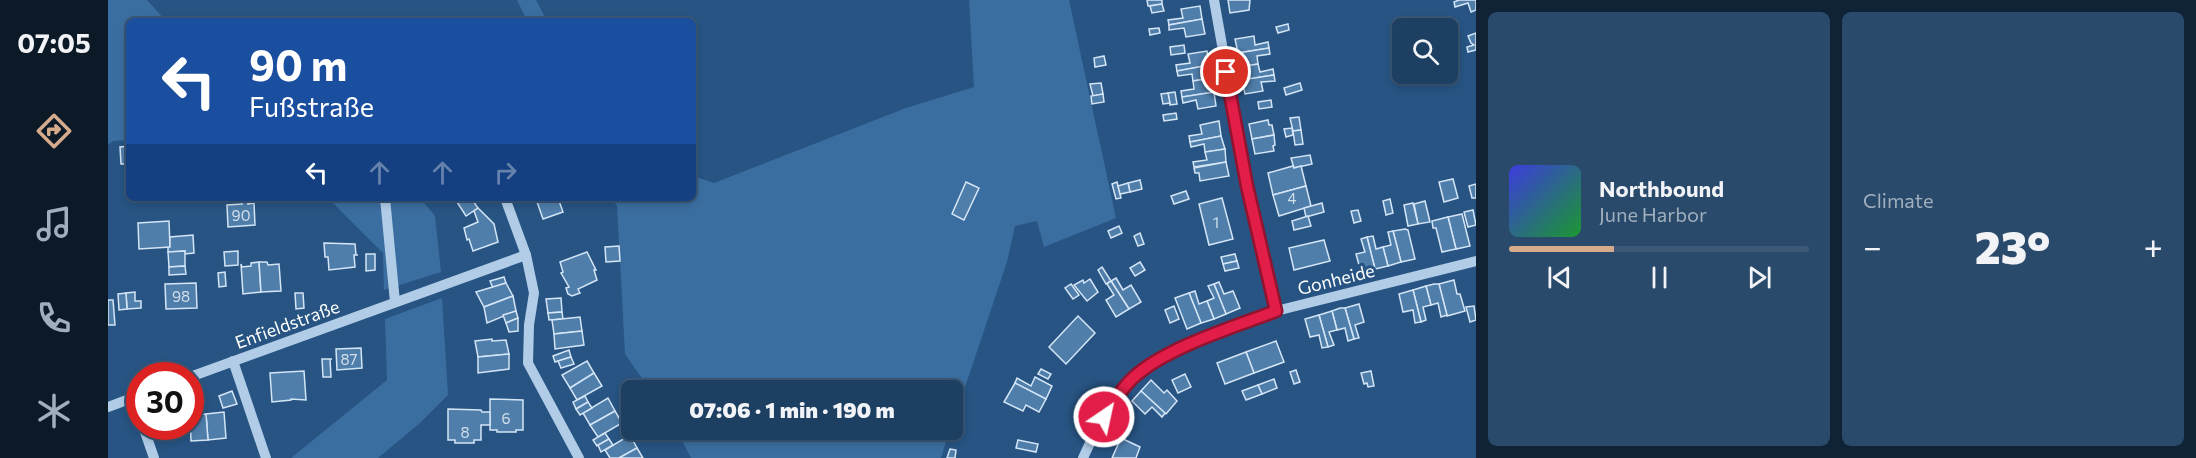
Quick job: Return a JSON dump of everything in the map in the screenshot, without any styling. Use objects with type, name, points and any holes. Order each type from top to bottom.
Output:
[{"type":"street","points":[[1214,0],[1247,186],[1276,311]]},
{"type":"street","points":[[385,201],[395,302]]},
{"type":"street","points":[[506,201],[526,255],[534,292],[529,326],[528,363],[579,458]]},
{"type":"street","name":"Enfieldstraße","points":[[204,372],[526,255]]},
{"type":"street","name":"Gonheide","points":[[1083,458],[1095,431],[1122,389],[1160,357],[1276,311],[1476,261]]},
{"type":"street","points":[[233,361],[266,458]]},
{"type":"street","points":[[108,407],[126,400]]},
{"type":"street","points":[[148,440],[154,458]]},
{"type":"shaded area","points":[[108,0],[147,0],[163,18],[126,18],[126,140],[113,141],[108,145]]},
{"type":"shaded area","points":[[517,0],[536,0],[545,18],[526,18]]},
{"type":"shaded area","points":[[969,0],[1069,0],[1116,218],[1044,247],[1037,221],[1015,226],[1007,262],[963,393],[963,380],[643,380],[625,354],[617,206],[613,201],[696,201],[696,177],[714,183],[906,108],[974,87]]},
{"type":"shaded area","points":[[331,201],[422,201],[435,216],[441,272],[384,290],[383,253]]},
{"type":"shaded area","points":[[442,298],[448,395],[420,423],[378,458],[291,458],[387,380],[385,319]]},
{"type":"shaded area","points":[[682,440],[947,440],[941,458],[691,458]]},
{"type":"building","points":[[1147,0],[1162,0],[1162,4],[1148,6]]},
{"type":"building","points":[[1228,0],[1250,0],[1249,10],[1230,13]]},
{"type":"building","points":[[1476,0],[1476,10],[1471,12],[1468,3],[1455,7],[1454,2]]},
{"type":"building","points":[[1162,4],[1164,11],[1152,13],[1150,6]]},
{"type":"building","points":[[1200,6],[1202,19],[1169,25],[1168,20],[1183,18],[1181,9]]},
{"type":"building","points":[[1202,19],[1205,34],[1186,37],[1184,28],[1169,30],[1169,25]]},
{"type":"building","points":[[1288,24],[1289,30],[1278,33],[1276,27]]},
{"type":"building","points":[[1159,28],[1160,33],[1150,35],[1149,29]]},
{"type":"building","points":[[1476,33],[1476,50],[1468,52],[1467,47],[1474,45],[1468,36]]},
{"type":"building","points":[[1254,36],[1255,45],[1268,42],[1269,48],[1238,53],[1235,39]]},
{"type":"building","points":[[1184,45],[1185,53],[1171,55],[1170,47]]},
{"type":"building","points":[[1269,48],[1270,54],[1257,56],[1258,64],[1239,67],[1238,53]]},
{"type":"building","points":[[1207,51],[1209,65],[1177,71],[1176,65],[1190,63],[1188,54]]},
{"type":"building","points":[[1104,56],[1106,65],[1095,67],[1094,58]]},
{"type":"building","points":[[1258,64],[1260,72],[1273,69],[1274,75],[1242,80],[1239,67]]},
{"type":"building","points":[[1209,65],[1212,78],[1193,81],[1192,74],[1178,76],[1177,71]]},
{"type":"building","points":[[1274,75],[1275,81],[1261,82],[1263,91],[1245,94],[1242,80]]},
{"type":"building","points":[[1212,78],[1214,92],[1182,97],[1181,91],[1194,89],[1193,81]]},
{"type":"building","points":[[1101,83],[1103,94],[1093,96],[1090,84]]},
{"type":"building","points":[[1300,83],[1302,90],[1286,95],[1284,88]]},
{"type":"building","points":[[1175,92],[1177,104],[1170,105],[1168,93]]},
{"type":"building","points":[[1214,92],[1216,106],[1198,109],[1196,100],[1183,103],[1182,97]]},
{"type":"building","points":[[1168,93],[1170,103],[1163,104],[1161,94]]},
{"type":"building","points":[[1103,94],[1104,102],[1092,104],[1091,96]]},
{"type":"building","points":[[1271,100],[1272,107],[1259,109],[1258,102]]},
{"type":"building","points":[[1176,113],[1177,119],[1164,121],[1163,115]]},
{"type":"building","points":[[1299,117],[1301,130],[1293,131],[1290,118]]},
{"type":"building","points":[[1268,120],[1269,125],[1272,125],[1274,135],[1252,139],[1249,124]]},
{"type":"building","points":[[1219,121],[1221,136],[1190,142],[1189,136],[1202,134],[1200,125]]},
{"type":"building","points":[[1292,128],[1293,135],[1286,137],[1284,129]]},
{"type":"building","points":[[1301,130],[1303,144],[1295,145],[1293,131]]},
{"type":"building","points":[[1274,135],[1274,151],[1255,154],[1252,139]]},
{"type":"building","points":[[1221,136],[1225,149],[1205,152],[1204,144],[1191,147],[1190,142]]},
{"type":"building","points":[[126,146],[126,164],[121,164],[120,147]]},
{"type":"building","points":[[1225,149],[1226,162],[1194,167],[1193,162],[1207,160],[1205,152]]},
{"type":"building","points":[[1310,155],[1312,164],[1294,168],[1291,158]]},
{"type":"building","points":[[1226,162],[1229,176],[1200,181],[1199,173],[1195,173],[1194,168]]},
{"type":"building","points":[[1293,166],[1294,168],[1301,166],[1306,186],[1273,195],[1268,173]]},
{"type":"building","points":[[1453,179],[1458,198],[1444,202],[1439,182]]},
{"type":"building","points":[[1140,180],[1142,189],[1130,192],[1128,183]]},
{"type":"building","points":[[966,182],[979,188],[964,220],[952,214]]},
{"type":"building","points":[[1117,182],[1121,198],[1116,199],[1112,184]]},
{"type":"building","points":[[1128,183],[1130,192],[1120,194],[1118,186]]},
{"type":"building","points":[[1476,184],[1476,198],[1472,198],[1469,186]]},
{"type":"building","points":[[1306,186],[1311,206],[1279,216],[1273,195]]},
{"type":"building","points":[[1186,191],[1189,199],[1174,204],[1171,196]]},
{"type":"building","points":[[1222,198],[1233,239],[1209,245],[1199,204]]},
{"type":"building","points":[[1390,199],[1393,213],[1386,215],[1383,201]]},
{"type":"building","points":[[241,201],[248,201],[248,204],[254,203],[255,225],[228,227],[227,205],[242,204]]},
{"type":"building","points":[[473,201],[478,208],[466,216],[457,202]]},
{"type":"building","points":[[537,201],[559,201],[563,212],[543,219]]},
{"type":"building","points":[[1425,201],[1430,222],[1418,224],[1414,204]]},
{"type":"building","points":[[1322,203],[1324,212],[1306,217],[1304,208]]},
{"type":"building","points":[[1413,203],[1418,224],[1408,226],[1404,205]]},
{"type":"building","points":[[478,208],[494,224],[498,242],[473,251],[464,228],[478,222],[474,211]]},
{"type":"building","points":[[1358,210],[1361,221],[1354,223],[1351,211]]},
{"type":"building","points":[[1473,210],[1476,225],[1468,227],[1464,212]]},
{"type":"building","points":[[1462,214],[1470,246],[1456,249],[1448,217]]},
{"type":"building","points":[[1308,216],[1311,226],[1294,230],[1292,221]]},
{"type":"building","points":[[1448,217],[1456,249],[1442,252],[1432,221]]},
{"type":"building","points":[[169,221],[170,247],[139,249],[138,223]]},
{"type":"building","points":[[1119,226],[1122,233],[1111,238],[1108,231]]},
{"type":"building","points":[[1408,230],[1415,259],[1401,262],[1393,231]]},
{"type":"building","points":[[1393,231],[1401,262],[1388,266],[1383,247],[1391,245],[1388,232]]},
{"type":"building","points":[[1140,233],[1144,244],[1138,246],[1134,236]]},
{"type":"building","points":[[193,235],[194,253],[168,252],[170,237]]},
{"type":"building","points":[[1373,236],[1376,249],[1383,247],[1388,266],[1375,269],[1367,237]]},
{"type":"building","points":[[1367,237],[1375,269],[1361,272],[1356,254],[1365,252],[1361,239]]},
{"type":"building","points":[[1324,240],[1330,261],[1294,270],[1289,248]]},
{"type":"building","points":[[324,243],[355,244],[355,267],[329,270]]},
{"type":"building","points":[[619,246],[620,261],[606,262],[605,247]]},
{"type":"building","points":[[185,251],[185,266],[169,267],[168,252]]},
{"type":"building","points":[[238,251],[238,265],[225,266],[224,252]]},
{"type":"building","points":[[587,252],[596,270],[594,270],[597,280],[578,289],[580,293],[572,296],[568,294],[566,288],[569,287],[561,273],[563,272],[560,262]]},
{"type":"building","points":[[366,254],[375,254],[375,270],[366,271]]},
{"type":"building","points":[[1235,254],[1237,261],[1223,264],[1221,257]]},
{"type":"building","points":[[1237,261],[1239,268],[1225,271],[1223,264]]},
{"type":"building","points":[[259,262],[261,292],[243,294],[241,264],[242,267],[251,266],[251,263]]},
{"type":"building","points":[[259,262],[267,262],[268,265],[279,264],[281,291],[261,292]]},
{"type":"building","points":[[1140,262],[1145,270],[1135,276],[1130,268]]},
{"type":"building","points":[[185,266],[186,274],[169,275],[169,267]]},
{"type":"building","points":[[1102,267],[1111,281],[1106,284],[1098,270]]},
{"type":"building","points":[[225,272],[226,286],[219,287],[218,273]]},
{"type":"building","points":[[504,277],[506,283],[493,288],[490,281]]},
{"type":"building","points":[[1116,278],[1123,290],[1131,285],[1141,302],[1129,309],[1111,281]]},
{"type":"building","points":[[1090,279],[1098,292],[1087,301],[1074,285]]},
{"type":"building","points":[[1454,280],[1457,294],[1460,294],[1465,311],[1447,316],[1439,284]]},
{"type":"building","points":[[1111,281],[1129,309],[1116,317],[1106,300],[1114,295],[1107,284]]},
{"type":"building","points":[[1219,282],[1224,294],[1233,291],[1240,308],[1226,314],[1214,284]]},
{"type":"building","points":[[196,283],[197,308],[166,309],[165,284]]},
{"type":"building","points":[[506,283],[513,296],[484,307],[476,292]]},
{"type":"building","points":[[1071,284],[1079,295],[1073,299],[1065,288]]},
{"type":"building","points":[[1214,284],[1226,314],[1214,319],[1207,301],[1214,298],[1208,286]]},
{"type":"building","points":[[1439,284],[1447,315],[1441,317],[1438,303],[1431,305],[1426,286]]},
{"type":"building","points":[[1426,286],[1431,305],[1423,307],[1426,320],[1421,322],[1413,290]]},
{"type":"building","points":[[1413,290],[1421,322],[1415,323],[1413,310],[1403,312],[1399,294]]},
{"type":"building","points":[[1195,291],[1199,304],[1207,301],[1214,319],[1201,323],[1189,293]]},
{"type":"building","points":[[135,292],[135,301],[141,301],[141,308],[127,309],[126,293]]},
{"type":"building","points":[[126,293],[127,309],[119,310],[118,294]]},
{"type":"building","points":[[295,293],[303,293],[304,308],[296,309]]},
{"type":"building","points":[[1189,293],[1201,323],[1187,329],[1175,298]]},
{"type":"building","points":[[513,296],[516,311],[487,323],[484,307]]},
{"type":"building","points":[[561,298],[562,312],[548,313],[546,299]]},
{"type":"building","points":[[108,300],[113,300],[115,325],[108,325]]},
{"type":"building","points":[[1359,304],[1364,322],[1355,325],[1359,338],[1354,339],[1345,308]]},
{"type":"building","points":[[1174,306],[1179,319],[1170,323],[1165,310]]},
{"type":"building","points":[[1474,306],[1476,320],[1470,322],[1466,307]]},
{"type":"building","points":[[1345,308],[1354,339],[1348,341],[1345,328],[1337,330],[1332,311]]},
{"type":"building","points":[[516,311],[518,318],[506,323],[503,315]]},
{"type":"building","points":[[1332,311],[1337,330],[1329,332],[1334,345],[1328,347],[1319,315]]},
{"type":"building","points":[[562,312],[563,319],[549,320],[548,313]]},
{"type":"building","points":[[1319,315],[1328,347],[1322,348],[1319,335],[1310,337],[1305,319]]},
{"type":"building","points":[[1078,316],[1095,333],[1066,364],[1049,347]]},
{"type":"building","points":[[580,317],[582,331],[554,334],[552,320]]},
{"type":"building","points":[[518,318],[518,331],[509,332],[506,323]]},
{"type":"building","points":[[582,331],[584,345],[555,349],[554,334]]},
{"type":"building","points":[[492,339],[492,341],[506,340],[509,354],[478,357],[475,341]]},
{"type":"building","points":[[1276,341],[1284,362],[1254,373],[1246,352]]},
{"type":"building","points":[[361,348],[362,368],[337,370],[336,349]]},
{"type":"building","points":[[569,350],[571,357],[555,362],[553,356]]},
{"type":"building","points":[[1246,352],[1254,373],[1225,384],[1217,363]]},
{"type":"building","points":[[509,354],[509,369],[478,373],[478,357]]},
{"type":"building","points":[[571,357],[574,364],[561,368],[558,361]]},
{"type":"building","points":[[322,359],[330,359],[331,377],[323,377]]},
{"type":"building","points":[[587,361],[594,373],[570,388],[562,375]]},
{"type":"building","points":[[1041,369],[1051,374],[1048,379],[1038,374]]},
{"type":"building","points":[[1296,370],[1300,382],[1294,384],[1290,372]]},
{"type":"building","points":[[304,371],[306,400],[291,399],[272,402],[270,373]]},
{"type":"building","points":[[1371,371],[1374,386],[1368,387],[1367,383],[1364,384],[1361,373]]},
{"type":"building","points":[[594,373],[602,386],[577,400],[570,388]]},
{"type":"building","points":[[1185,374],[1191,387],[1178,393],[1172,380]]},
{"type":"building","points":[[1035,377],[1052,386],[1046,399],[1015,383],[1017,378],[1031,386]]},
{"type":"building","points":[[1274,379],[1277,388],[1262,394],[1258,385]]},
{"type":"building","points":[[1151,380],[1164,393],[1167,390],[1177,401],[1166,414],[1141,391]]},
{"type":"building","points":[[1015,383],[1046,399],[1039,412],[1026,405],[1023,411],[1004,402]]},
{"type":"building","points":[[1258,385],[1262,394],[1246,400],[1242,391]]},
{"type":"building","points":[[232,391],[237,404],[223,408],[219,396]]},
{"type":"building","points":[[1141,391],[1165,413],[1162,417],[1152,407],[1145,414],[1132,401]]},
{"type":"building","points":[[585,396],[588,402],[576,409],[573,402]]},
{"type":"building","points":[[608,398],[615,411],[590,425],[583,413]]},
{"type":"building","points":[[490,399],[523,400],[523,430],[497,432],[497,430],[490,430]]},
{"type":"building","points":[[588,402],[592,408],[580,415],[576,409]]},
{"type":"building","points":[[448,409],[490,412],[490,425],[481,425],[481,440],[474,440],[474,443],[455,443],[455,440],[448,440]]},
{"type":"building","points":[[615,411],[621,421],[621,424],[598,437],[590,425]]},
{"type":"building","points":[[224,412],[226,438],[208,440],[206,414]]},
{"type":"building","points":[[204,414],[206,414],[208,440],[191,441],[204,440]]},
{"type":"building","points":[[605,433],[609,439],[597,446],[593,440]]},
{"type":"building","points":[[1121,438],[1140,447],[1136,458],[1112,458]]},
{"type":"building","points":[[609,439],[613,445],[601,452],[598,445]]},
{"type":"building","points":[[622,440],[633,440],[637,448],[619,458],[610,458],[605,450]]},
{"type":"building","points":[[1018,440],[1038,444],[1036,452],[1016,448]]},
{"type":"building","points":[[637,448],[643,458],[619,458]]},
{"type":"building","points":[[950,449],[956,450],[955,458],[947,458]]},
{"type":"route","points":[[1104,417],[1122,389],[1160,357],[1276,311],[1247,186],[1226,72]]}]
